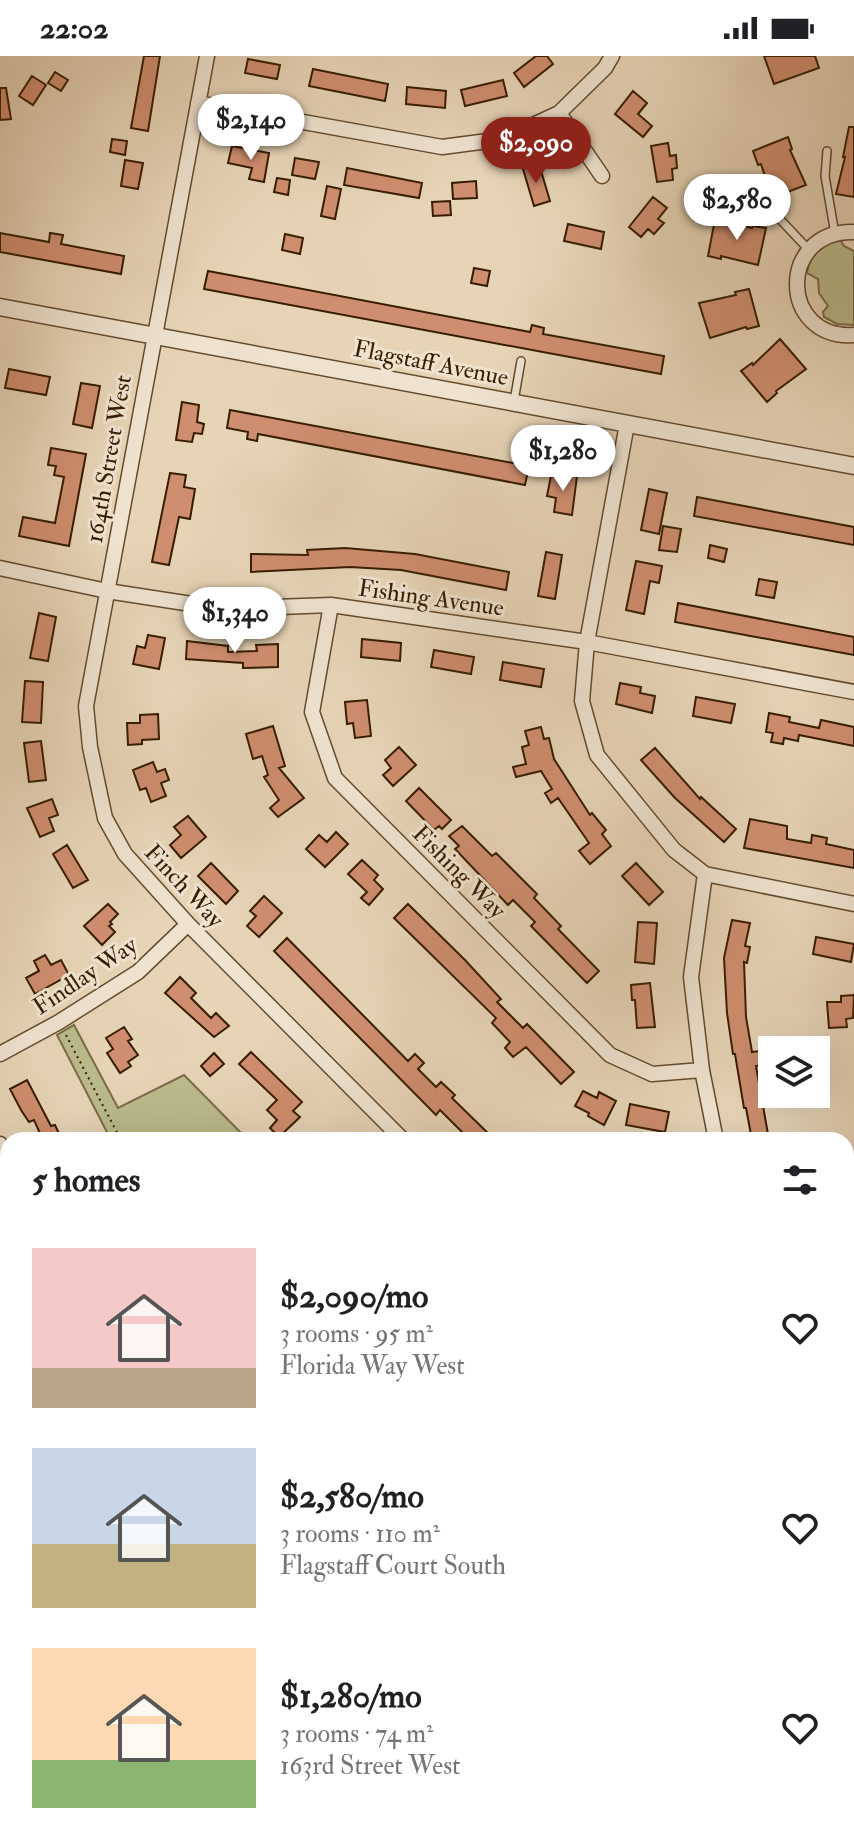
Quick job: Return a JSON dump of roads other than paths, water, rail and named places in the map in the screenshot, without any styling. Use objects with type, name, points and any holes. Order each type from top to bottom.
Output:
[{"type":"street","name":"164th Street West","points":[[107,591],[207,56]]},
{"type":"street","points":[[198,103],[442,147],[503,139],[559,113],[605,68],[612,56]]},
{"type":"street","points":[[559,113],[602,176]]},
{"type":"street","points":[[854,232],[827,236],[809,250],[800,264],[797,277],[800,302],[815,323],[838,335],[854,335]]},
{"type":"street","name":"Flagstaff Avenue","points":[[0,307],[854,466]]},
{"type":"street","points":[[627,424],[587,642],[582,701],[597,755],[674,850],[705,874],[854,904]]},
{"type":"street","name":"Fishing Avenue","points":[[0,568],[107,591],[224,609],[331,605],[587,642],[854,692]]},
{"type":"street","name":"Finch Way","points":[[107,591],[86,706],[90,747],[105,818],[125,854],[188,924],[395,1132]]},
{"type":"street","name":"Fishing Way","points":[[331,605],[312,712],[335,778],[610,1055],[652,1074],[702,1070]]},
{"type":"street","points":[[705,874],[691,977],[702,1070],[714,1132]]},
{"type":"street","name":"Findlay Way","points":[[0,1054],[59,1022],[138,972],[188,924]]},
{"type":"lane","points":[[827,151],[825,176],[835,234]]},
{"type":"lane","points":[[744,181],[809,250]]},
{"type":"lane","points":[[514,403],[521,361]]}]
